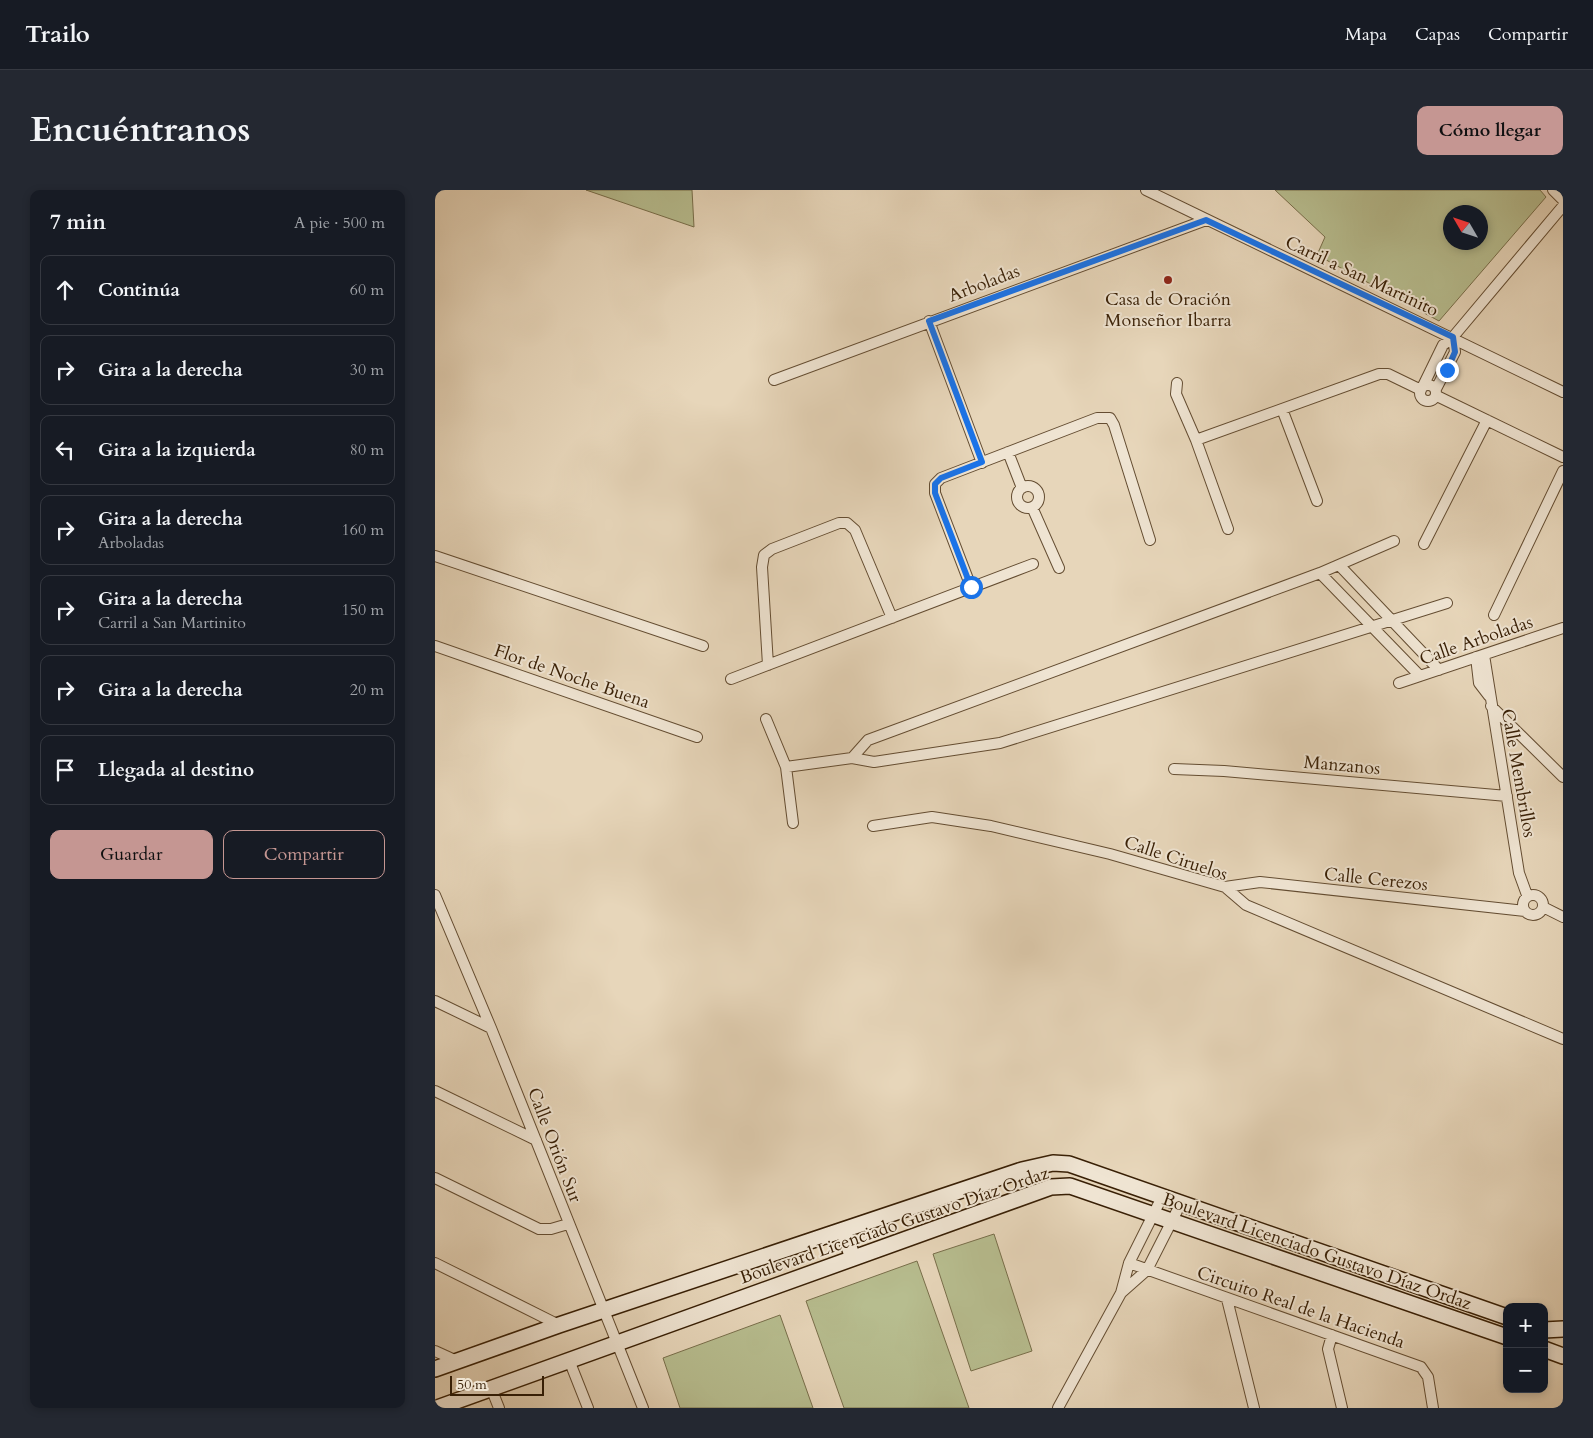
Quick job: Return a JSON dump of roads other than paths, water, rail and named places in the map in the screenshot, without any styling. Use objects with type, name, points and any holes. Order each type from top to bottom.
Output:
[{"type":"street","name":"Carril a San Martinito","points":[[1146,190],[1453,337],[1563,392]]},
{"type":"street","points":[[1553,190],[1563,200]]},
{"type":"street","points":[[1453,337],[1455,352],[1436,392],[1430,401],[1425,401],[1422,398],[1422,388],[1443,345],[1453,337],[1563,206]]},
{"type":"street","name":"Arboladas","points":[[774,380],[1206,220]]},
{"type":"street","points":[[929,321],[982,462]]},
{"type":"street","points":[[1195,440],[1379,374],[1388,374],[1422,388]]},
{"type":"street","points":[[1177,383],[1176,394],[1195,440],[1227,529]]},
{"type":"street","points":[[1422,388],[1428,384],[1436,392],[1487,420],[1563,457]]},
{"type":"street","points":[[1282,409],[1317,501]]},
{"type":"street","points":[[971,587],[935,493],[935,484],[941,478],[1097,418],[1110,418],[1115,425],[1150,540]]},
{"type":"street","points":[[1424,544],[1487,420]]},
{"type":"street","points":[[1008,452],[1022,488]]},
{"type":"street","points":[[1494,615],[1563,471]]},
{"type":"street","points":[[1029,486],[1037,492],[1039,499],[1032,507],[1025,507],[1019,504],[1017,493],[1022,488],[1029,486]]},
{"type":"street","points":[[1032,507],[1059,568]]},
{"type":"street","points":[[768,665],[762,567],[764,555],[772,549],[839,522],[847,523],[855,530],[892,618]]},
{"type":"street","points":[[852,758],[868,740],[1320,573],[1394,541]]},
{"type":"street","points":[[435,556],[703,646]]},
{"type":"street","points":[[731,679],[1033,564]]},
{"type":"street","points":[[1339,565],[1439,670]]},
{"type":"street","points":[[1320,573],[1420,676]]},
{"type":"street","points":[[786,768],[852,758],[874,762],[1000,743],[1447,603]]},
{"type":"street","name":"Calle Arboladas","points":[[1399,683],[1563,628]]},
{"type":"street","name":"Flor de Noche Buena","points":[[435,646],[697,737]]},
{"type":"street","name":"Calle Membrillos","points":[[1480,656],[1490,701],[1519,873],[1527,896]]},
{"type":"street","points":[[1490,701],[1563,777]]},
{"type":"street","points":[[766,719],[786,768],[793,823]]},
{"type":"street","name":"Manzanos","points":[[1174,769],[1224,770],[1507,796]]},
{"type":"street","name":"Calle Ciruelos","points":[[873,826],[932,817],[991,826],[1110,854],[1225,887],[1247,905],[1563,1039]]},
{"type":"street","name":"Calle Cerezos","points":[[1225,887],[1260,882],[1525,911]]},
{"type":"street","points":[[1535,894],[1543,899],[1543,907],[1539,913],[1531,915],[1525,911],[1522,903],[1527,896],[1535,894]]},
{"type":"street","name":"Calle Orión Sur","points":[[435,895],[439,917],[491,1028],[643,1408]]},
{"type":"street","points":[[1543,907],[1563,917]]},
{"type":"street","points":[[435,1001],[491,1028]]},
{"type":"street","points":[[435,1091],[536,1140]]},
{"type":"street","name":"Boulevard Licenciado Gustavo Díaz Ordaz","points":[[435,1368],[1022,1170],[1053,1163],[1069,1164],[1163,1195],[1503,1315]]},
{"type":"street","points":[[435,1178],[539,1229],[551,1229],[568,1224]]},
{"type":"street","name":"Boulevard Licenciado Gustavo Díaz Ordaz","points":[[437,1408],[1051,1187],[1070,1186],[1503,1336]]},
{"type":"street","points":[[1058,1408],[1121,1293],[1129,1263],[1163,1195]]},
{"type":"street","points":[[1121,1293],[1147,1270],[1181,1202]]},
{"type":"street","points":[[843,1230],[853,1258]]},
{"type":"street","points":[[435,1263],[559,1325]]},
{"type":"street","name":"Circuito Real de la Hacienda","points":[[1129,1263],[1421,1367],[1428,1377],[1433,1408]]},
{"type":"street","points":[[1227,1299],[1254,1408]]},
{"type":"street","points":[[1548,1330],[1563,1329]]},
{"type":"street","points":[[1332,1335],[1328,1348],[1342,1408]]},
{"type":"street","points":[[435,1351],[457,1361]]},
{"type":"street","points":[[1548,1351],[1563,1356]]},
{"type":"street","points":[[569,1360],[587,1408]]},
{"type":"street","points":[[491,1388],[499,1408]]},
{"type":"place","name":"Casa de Oración Monseñor Ibarra","points":[[1168,280]]}]
